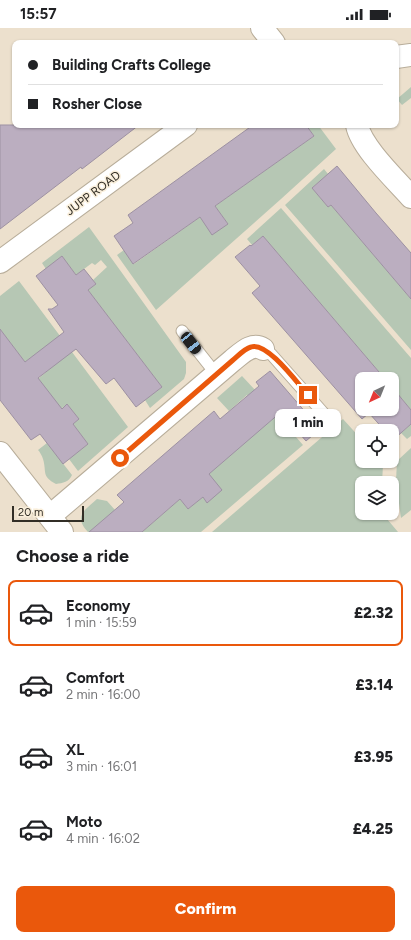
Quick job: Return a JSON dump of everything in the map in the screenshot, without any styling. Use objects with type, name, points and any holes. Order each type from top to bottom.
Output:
[{"type":"street","points":[[262,28],[272,40]]},
{"type":"street","points":[[399,57],[411,55]]},
{"type":"street","name":"JUPP ROAD","points":[[0,262],[182,128]]},
{"type":"street","points":[[357,128],[365,144],[411,197]]},
{"type":"street","points":[[0,453],[56,524],[216,374],[251,347],[259,347],[263,349]]},
{"type":"lane","points":[[182,331],[216,374]]},
{"type":"lane","points":[[263,349],[271,354],[326,416]]},
{"type":"green space","points":[[411,87],[411,98],[402,105],[399,101],[399,97]]},
{"type":"green space","points":[[308,128],[320,128],[336,149],[156,310],[117,255],[124,250],[134,264],[200,217],[212,234],[228,224],[215,206],[314,136]]},
{"type":"green space","points":[[324,169],[328,174],[312,188],[328,207],[331,205],[411,299],[411,350],[285,205]]},
{"type":"green space","points":[[281,208],[411,358],[411,410],[399,395],[399,372],[379,372],[263,236],[252,245],[247,239]]},
{"type":"green space","points":[[89,227],[186,362],[186,373],[184,379],[150,408],[145,400],[162,387],[88,290],[96,284],[93,280],[107,267],[101,260],[95,265],[92,263],[76,275],[62,256],[46,269],[42,263]]},
{"type":"green space","points":[[19,281],[128,427],[78,471],[69,459],[88,444],[73,424],[79,419],[67,404],[61,409],[38,379],[52,367],[40,351],[25,362],[0,329],[0,296]]},
{"type":"green space","points":[[242,376],[257,392],[250,398],[247,395],[229,411],[217,398]]},
{"type":"green space","points":[[262,398],[303,445],[201,532],[142,532],[180,499],[188,509],[203,497],[207,502],[209,474]]},
{"type":"green space","points":[[343,419],[355,432],[355,468],[383,468],[382,476],[355,476],[355,520],[388,520],[398,532],[212,532]]},
{"type":"green space","points":[[411,424],[411,436],[407,439],[401,433]]},
{"type":"green space","points":[[47,443],[72,475],[66,482],[56,484],[46,476],[43,459],[38,450]]},
{"type":"green space","points":[[411,448],[411,510],[401,518],[399,503],[399,476],[396,476],[397,468],[399,468],[399,459]]},
{"type":"green space","points":[[97,499],[107,501],[115,510],[95,532],[88,532],[81,522],[81,517],[85,510]]},
{"type":"building","points":[[0,125],[12,125],[12,128],[135,128],[82,169],[81,167],[0,229]]},
{"type":"building","points":[[249,128],[308,128],[314,136],[215,206],[228,224],[212,235],[200,217],[133,264],[114,236],[133,223],[128,215]]},
{"type":"building","points":[[337,166],[411,253],[411,299],[331,205],[328,207],[312,188]]},
{"type":"building","points":[[263,236],[379,372],[355,372],[355,411],[252,293],[260,286],[235,257],[250,245],[251,246]]},
{"type":"building","points":[[62,256],[76,275],[84,269],[96,284],[88,290],[162,387],[136,407],[114,378],[106,384],[76,349],[38,378],[62,409],[67,404],[79,419],[73,424],[88,444],[63,464],[40,434],[31,440],[0,400],[0,329],[25,362],[64,332],[48,309],[52,309],[58,305],[36,276]]},
{"type":"building","points":[[270,371],[320,429],[306,441],[281,412],[209,474],[222,490],[207,503],[203,497],[188,509],[180,499],[142,532],[89,532],[124,502],[117,495],[214,411],[220,419],[259,386],[256,382]]},
{"type":"building","points":[[399,395],[411,410],[411,424],[399,435],[399,424],[379,424],[372,416],[399,416]]},
{"type":"route","points":[[120,458],[206,382],[251,347],[259,347],[271,354],[308,395]]}]
